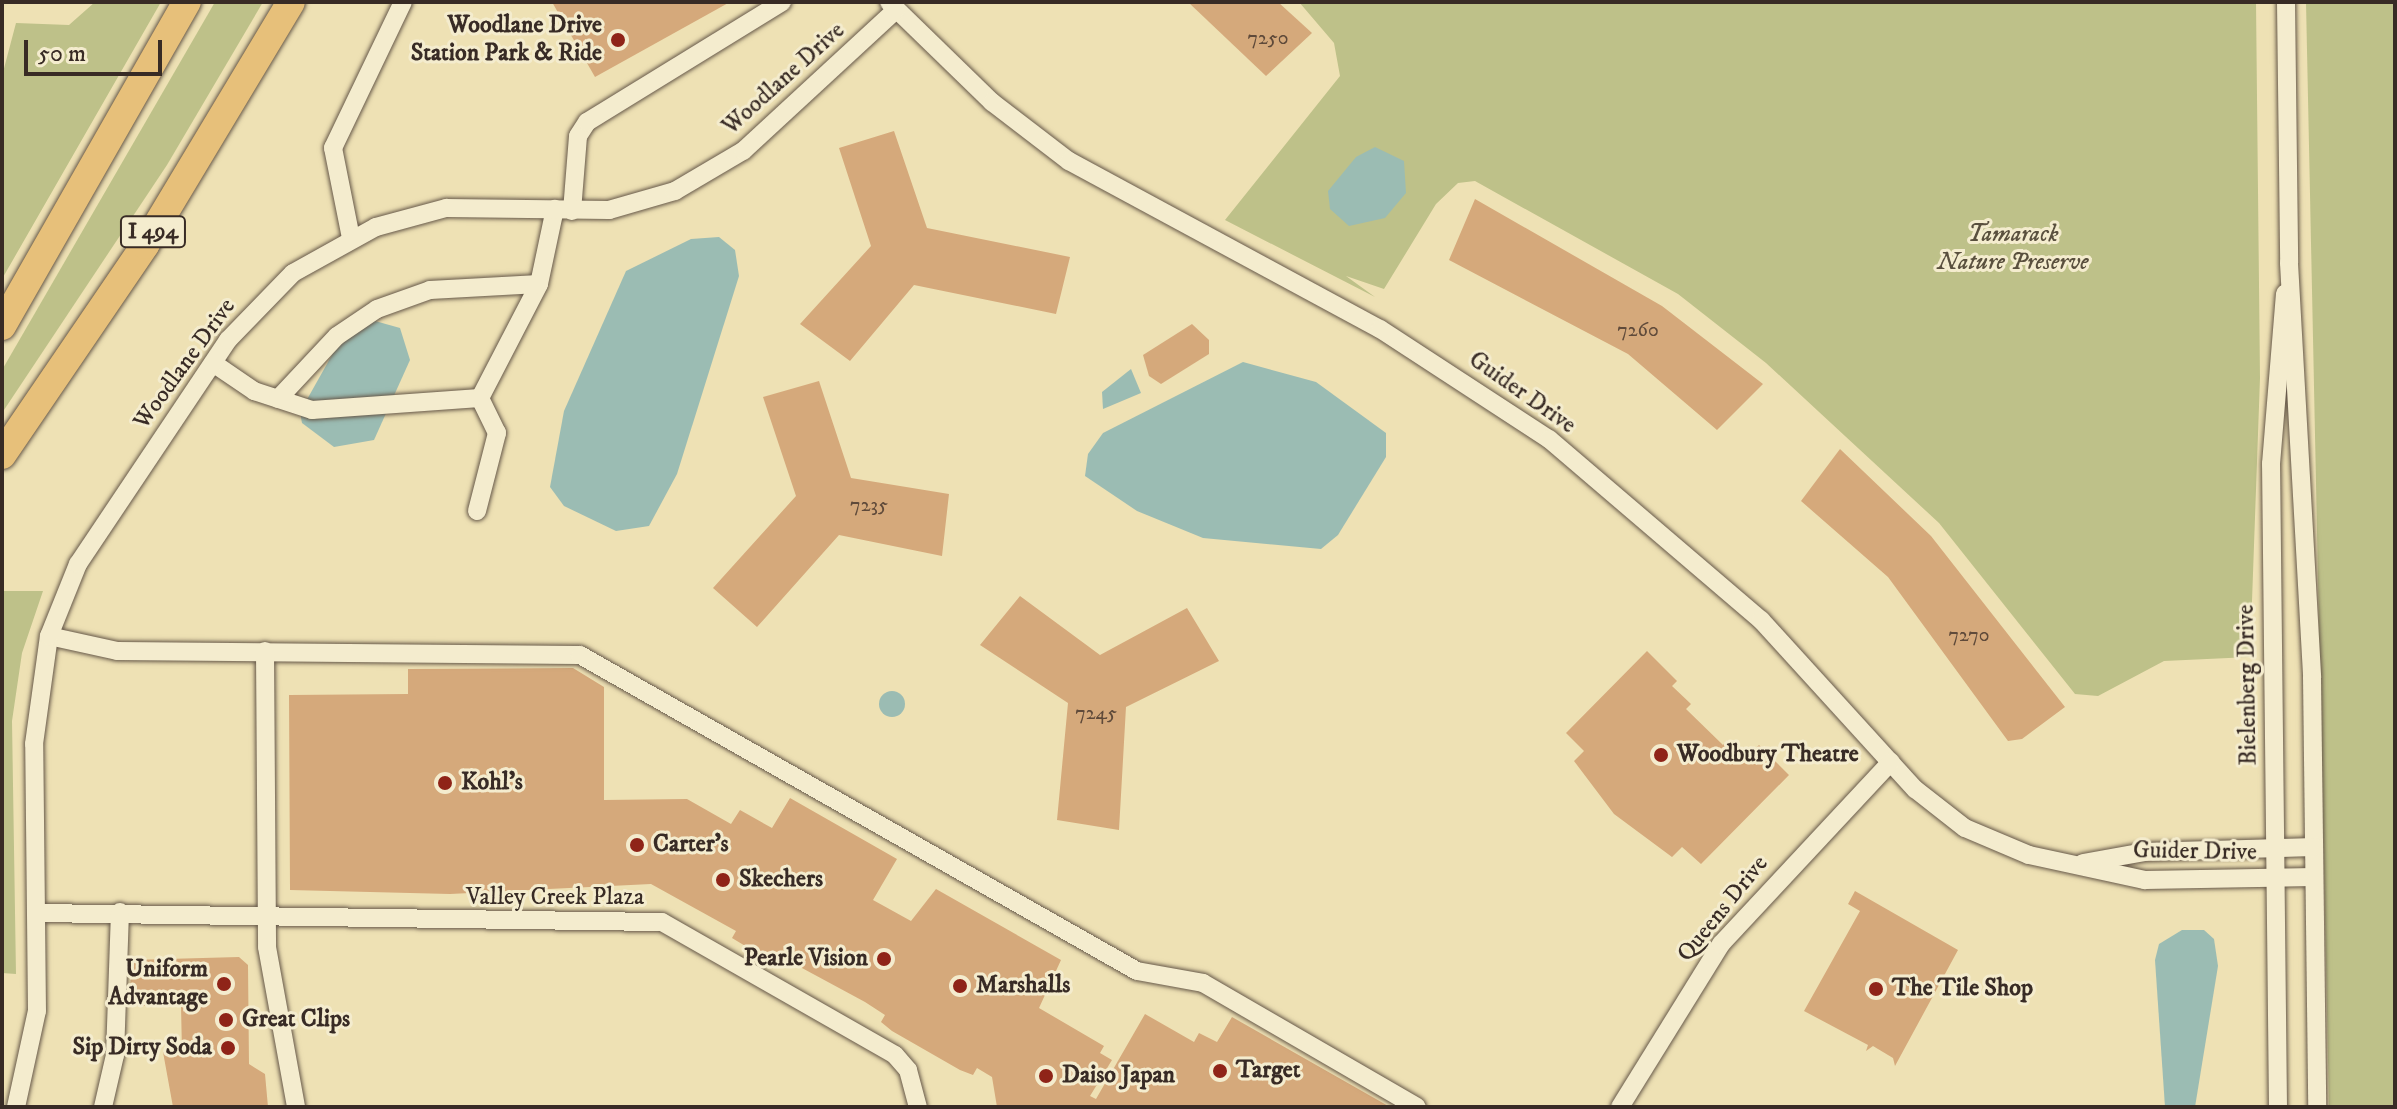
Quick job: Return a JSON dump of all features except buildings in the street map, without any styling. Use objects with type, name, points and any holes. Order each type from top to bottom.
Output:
[{"type":"highway","points":[[2,326],[187,2]]},
{"type":"highway","name":"I 494","points":[[2,455],[145,245],[291,2]]},
{"type":"street","points":[[351,238],[333,148],[403,2]]},
{"type":"street","points":[[480,398],[539,284],[564,210],[578,136],[587,122],[782,2]]},
{"type":"street","name":"Bielenberg Drive","points":[[2286,2],[2289,263],[2303,404],[2317,1107]]},
{"type":"street","name":"Woodlane Drive","points":[[16,1107],[37,1011],[34,744],[49,636],[78,564],[213,363],[258,304],[351,238],[446,208],[564,210],[640,204],[711,174],[892,6]]},
{"type":"street","name":"Guider Drive","points":[[892,6],[992,102],[1069,161],[1380,329],[1549,439],[1761,620],[1891,762],[1973,832],[2029,855],[2145,880],[2314,877]]},
{"type":"street","name":"Bielenberg Drive","points":[[2278,1107],[2272,406],[2289,263]]},
{"type":"street","points":[[278,399],[337,336],[377,309],[430,290],[539,284]]},
{"type":"street","points":[[213,363],[278,399],[312,410],[480,398]]},
{"type":"street","points":[[477,511],[497,433],[480,398]]},
{"type":"street","points":[[49,636],[117,651],[580,655],[1137,971],[1203,983],[1417,1107]]},
{"type":"street","points":[[265,651],[266,912],[296,1107]]},
{"type":"street","name":"Queens Drive","points":[[1621,1107],[1721,944],[1891,762]]},
{"type":"street","name":"Guider Drive","points":[[2076,864],[2144,852],[2314,847]]},
{"type":"street","points":[[103,1107],[115,1055],[120,912]]},
{"type":"street","name":"Valley Creek Plaza","points":[[37,913],[266,912],[399,922],[662,922],[895,1055],[908,1070],[918,1107]]},
{"type":"green space","points":[[95,2],[161,2],[2,279],[2,76],[16,23],[69,25]]},
{"type":"green space","points":[[215,2],[263,2],[167,165],[2,413],[2,370]]},
{"type":"green space","name":"Tamarack Nature Preserve","points":[[1299,2],[2256,2],[2260,378],[2250,657],[2164,661],[2098,696],[2075,694],[1939,523],[1766,363],[1678,294],[1475,181],[1458,183],[1436,204],[1384,289],[1346,276],[1375,297],[1225,220],[1340,76],[1334,43]]},
{"type":"green space","points":[[2306,2],[2395,2],[2395,1107],[2329,1107]]},
{"type":"green space","points":[[2,591],[43,591],[22,653],[12,721],[16,974],[2,973]]},
{"type":"water","points":[[1375,147],[1404,161],[1406,193],[1385,218],[1349,226],[1330,209],[1328,191],[1356,157]]},
{"type":"water","points":[[719,237],[735,250],[739,276],[677,474],[649,526],[616,531],[564,506],[550,487],[564,411],[626,271],[691,239]]},
{"type":"water","points":[[368,319],[400,328],[410,360],[374,440],[334,447],[302,423],[300,412],[337,346]]},
{"type":"water","points":[[1243,362],[1316,382],[1386,433],[1386,457],[1338,535],[1321,549],[1203,538],[1137,511],[1085,476],[1088,454],[1103,433]]},
{"type":"water","points":[[1131,369],[1141,393],[1103,409],[1102,392]]},
{"type":"water","points":[[892,691],[901,695],[905,704],[901,713],[892,717],[883,713],[879,704],[883,695]]},
{"type":"water","points":[[2182,930],[2204,930],[2214,939],[2218,966],[2195,1107],[2165,1107],[2155,960],[2159,944]]},
{"type":"place","name":"Woodlane Drive Station Park & Ride","points":[[618,40]]},
{"type":"place","name":"Woodbury Theatre","points":[[1661,755]]},
{"type":"place","name":"Kohl's","points":[[445,783]]},
{"type":"place","name":"Carter's","points":[[637,845]]},
{"type":"place","name":"Skechers","points":[[723,880]]},
{"type":"place","name":"Pearle Vision","points":[[884,959]]},
{"type":"place","name":"Uniform Advantage","points":[[224,984]]},
{"type":"place","name":"Marshalls","points":[[960,986]]},
{"type":"place","name":"The Tile Shop","points":[[1876,989]]},
{"type":"place","name":"Great Clips","points":[[226,1020]]},
{"type":"place","name":"Sip Dirty Soda","points":[[228,1048]]},
{"type":"place","name":"Target","points":[[1220,1071]]},
{"type":"place","name":"Daiso Japan","points":[[1046,1076]]}]
